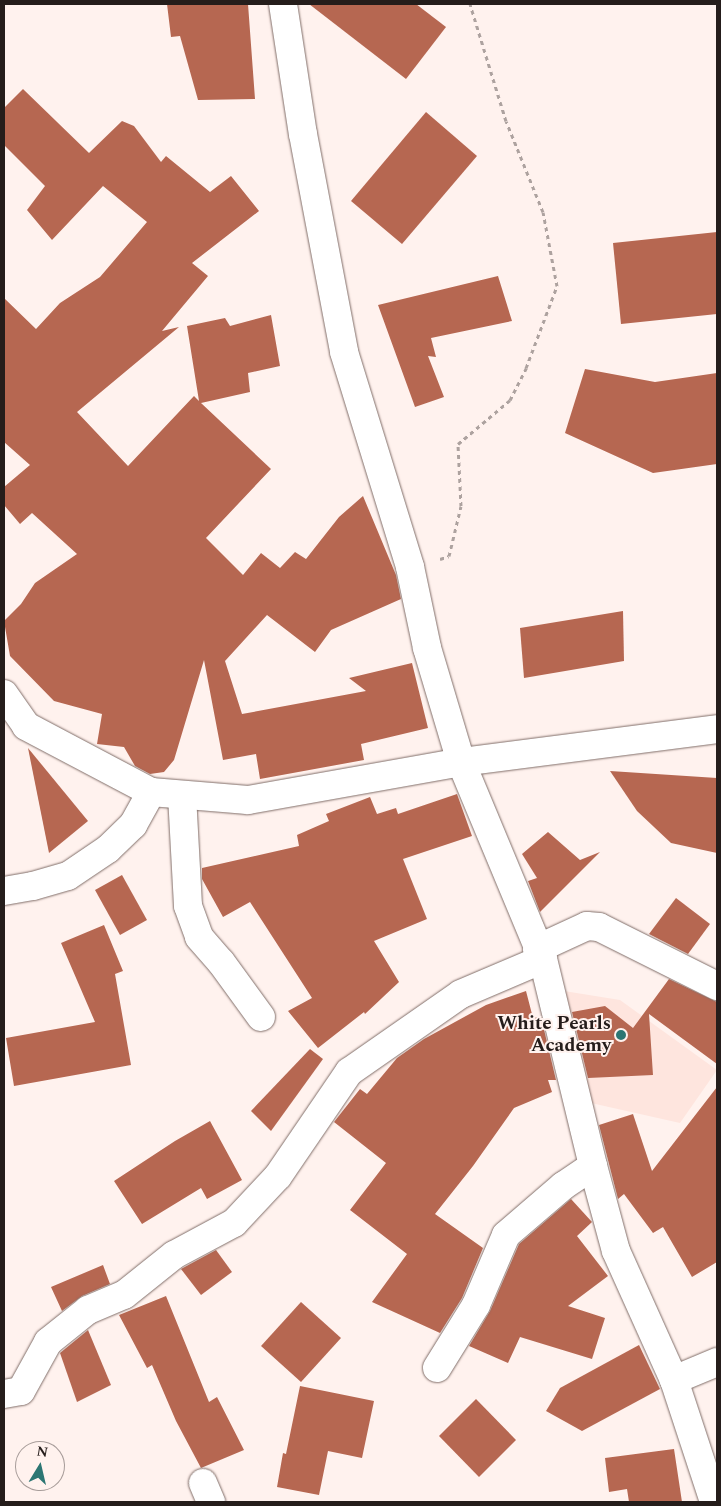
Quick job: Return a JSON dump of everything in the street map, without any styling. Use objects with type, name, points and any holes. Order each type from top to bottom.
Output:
[{"type":"street","points":[[283,4],[303,134],[344,352],[410,567],[428,648],[461,762],[540,954],[616,1251],[674,1380],[714,1502]]},
{"type":"street","points":[[4,694],[26,726],[151,792],[248,800],[461,762],[717,730]]},
{"type":"street","points":[[4,891],[68,876],[108,849],[133,825],[151,792]]},
{"type":"street","points":[[182,795],[188,906],[199,937],[221,962],[261,1017]]},
{"type":"street","points":[[4,1394],[21,1390],[48,1342],[88,1310],[124,1295],[174,1255],[234,1223],[278,1176],[349,1072],[461,994],[540,954],[587,926],[599,928],[717,986]]},
{"type":"street","points":[[437,1368],[476,1304],[506,1235],[563,1186],[593,1166]]},
{"type":"street","points":[[674,1380],[717,1362]]},
{"type":"path","points":[[410,567],[449,556],[461,506],[458,444],[510,400],[526,368],[557,286],[543,212],[506,121],[470,4]]},
{"type":"shaded area","name":"White Pearls Academy","points":[[564,991],[620,1000],[717,1070],[680,1123],[591,1103]]},
{"type":"building","points":[[167,4],[248,4],[255,99],[198,100],[180,36],[171,37]]},
{"type":"building","points":[[309,4],[416,4],[446,27],[406,79]]},
{"type":"building","points":[[23,89],[89,153],[122,121],[134,126],[161,162],[166,156],[210,192],[231,176],[259,211],[192,263],[208,276],[162,331],[179,327],[77,412],[128,466],[194,396],[199,401],[187,326],[225,318],[230,326],[271,315],[280,366],[248,373],[250,392],[201,403],[271,469],[206,538],[243,575],[261,553],[280,568],[295,552],[306,559],[339,517],[363,496],[396,575],[401,599],[331,630],[315,652],[267,615],[225,661],[242,714],[366,691],[349,678],[412,663],[428,728],[361,744],[364,760],[260,779],[256,754],[223,760],[204,660],[174,760],[164,772],[150,774],[135,766],[124,747],[97,744],[102,714],[54,701],[10,656],[4,621],[21,604],[35,583],[77,554],[32,513],[20,524],[4,505],[4,487],[30,465],[4,442],[4,298],[36,329],[60,303],[100,277],[147,222],[103,186],[52,240],[27,210],[45,186],[4,145],[4,108]]},
{"type":"building","points":[[426,112],[477,156],[402,244],[351,201]]},
{"type":"building","points":[[717,232],[717,314],[621,324],[613,243]]},
{"type":"building","points":[[498,276],[512,321],[431,338],[436,357],[428,356],[444,397],[415,407],[378,305]]},
{"type":"building","points":[[585,369],[655,382],[717,373],[717,464],[653,473],[565,433]]},
{"type":"building","points":[[623,611],[624,661],[524,678],[520,628]]},
{"type":"building","points":[[28,748],[88,821],[49,853]]},
{"type":"building","points":[[610,771],[717,778],[717,853],[671,843],[637,811]]},
{"type":"building","points":[[457,794],[472,836],[403,859],[427,919],[374,941],[399,982],[365,1014],[364,1012],[318,1048],[288,1011],[312,998],[250,902],[223,917],[202,879],[202,868],[299,846],[297,835],[329,821],[326,814],[370,797],[377,814],[396,808],[398,814]]},
{"type":"building","points":[[548,832],[580,860],[600,852],[540,912],[528,881],[537,878],[522,854]]},
{"type":"building","points":[[122,875],[147,920],[120,935],[95,890]]},
{"type":"building","points":[[676,898],[710,924],[688,954],[649,934]]},
{"type":"building","points":[[104,925],[123,971],[115,974],[131,1065],[14,1086],[6,1038],[95,1022],[61,943]]},
{"type":"building","points":[[669,979],[717,1002],[717,1064],[649,1014],[653,1075],[588,1078],[572,1012],[605,1006],[633,1028]]},
{"type":"building","points":[[526,991],[533,1018],[541,1017],[556,1080],[548,1080],[552,1092],[514,1108],[473,1166],[435,1214],[483,1248],[462,1298],[440,1333],[372,1302],[407,1254],[350,1210],[386,1163],[334,1122],[360,1089],[367,1094],[397,1058],[424,1039],[486,1005]]},
{"type":"building","points":[[310,1049],[323,1059],[271,1131],[251,1111]]},
{"type":"building","points":[[717,1087],[717,1262],[692,1277],[663,1227],[653,1233],[624,1194],[618,1199],[599,1125],[633,1114],[652,1171]]},
{"type":"building","points":[[210,1121],[242,1180],[207,1199],[201,1188],[142,1224],[114,1181],[175,1141]]},
{"type":"building","points":[[571,1199],[592,1222],[577,1236],[608,1276],[568,1306],[605,1318],[592,1359],[520,1337],[508,1363],[469,1346],[490,1311],[519,1244]]},
{"type":"building","points":[[216,1250],[232,1272],[201,1295],[181,1269]]},
{"type":"building","points":[[103,1265],[110,1284],[82,1296],[62,1311],[51,1287]]},
{"type":"building","points":[[166,1296],[209,1402],[217,1397],[244,1450],[201,1468],[176,1421],[152,1365],[147,1368],[119,1315]]},
{"type":"building","points":[[301,1302],[341,1338],[301,1382],[261,1346]]},
{"type":"building","points":[[88,1330],[111,1385],[77,1402],[60,1353]]},
{"type":"building","points":[[639,1345],[660,1389],[582,1431],[546,1411],[560,1388]]},
{"type":"building","points":[[300,1386],[374,1401],[362,1458],[328,1451],[319,1495],[277,1487],[283,1453],[286,1454]]},
{"type":"building","points":[[476,1399],[516,1440],[479,1477],[439,1436]]},
{"type":"building","points":[[674,1449],[682,1502],[629,1502],[627,1489],[609,1492],[605,1458]]},
{"type":"place","name":"White Pearls Academy","points":[[621,1035]]}]
